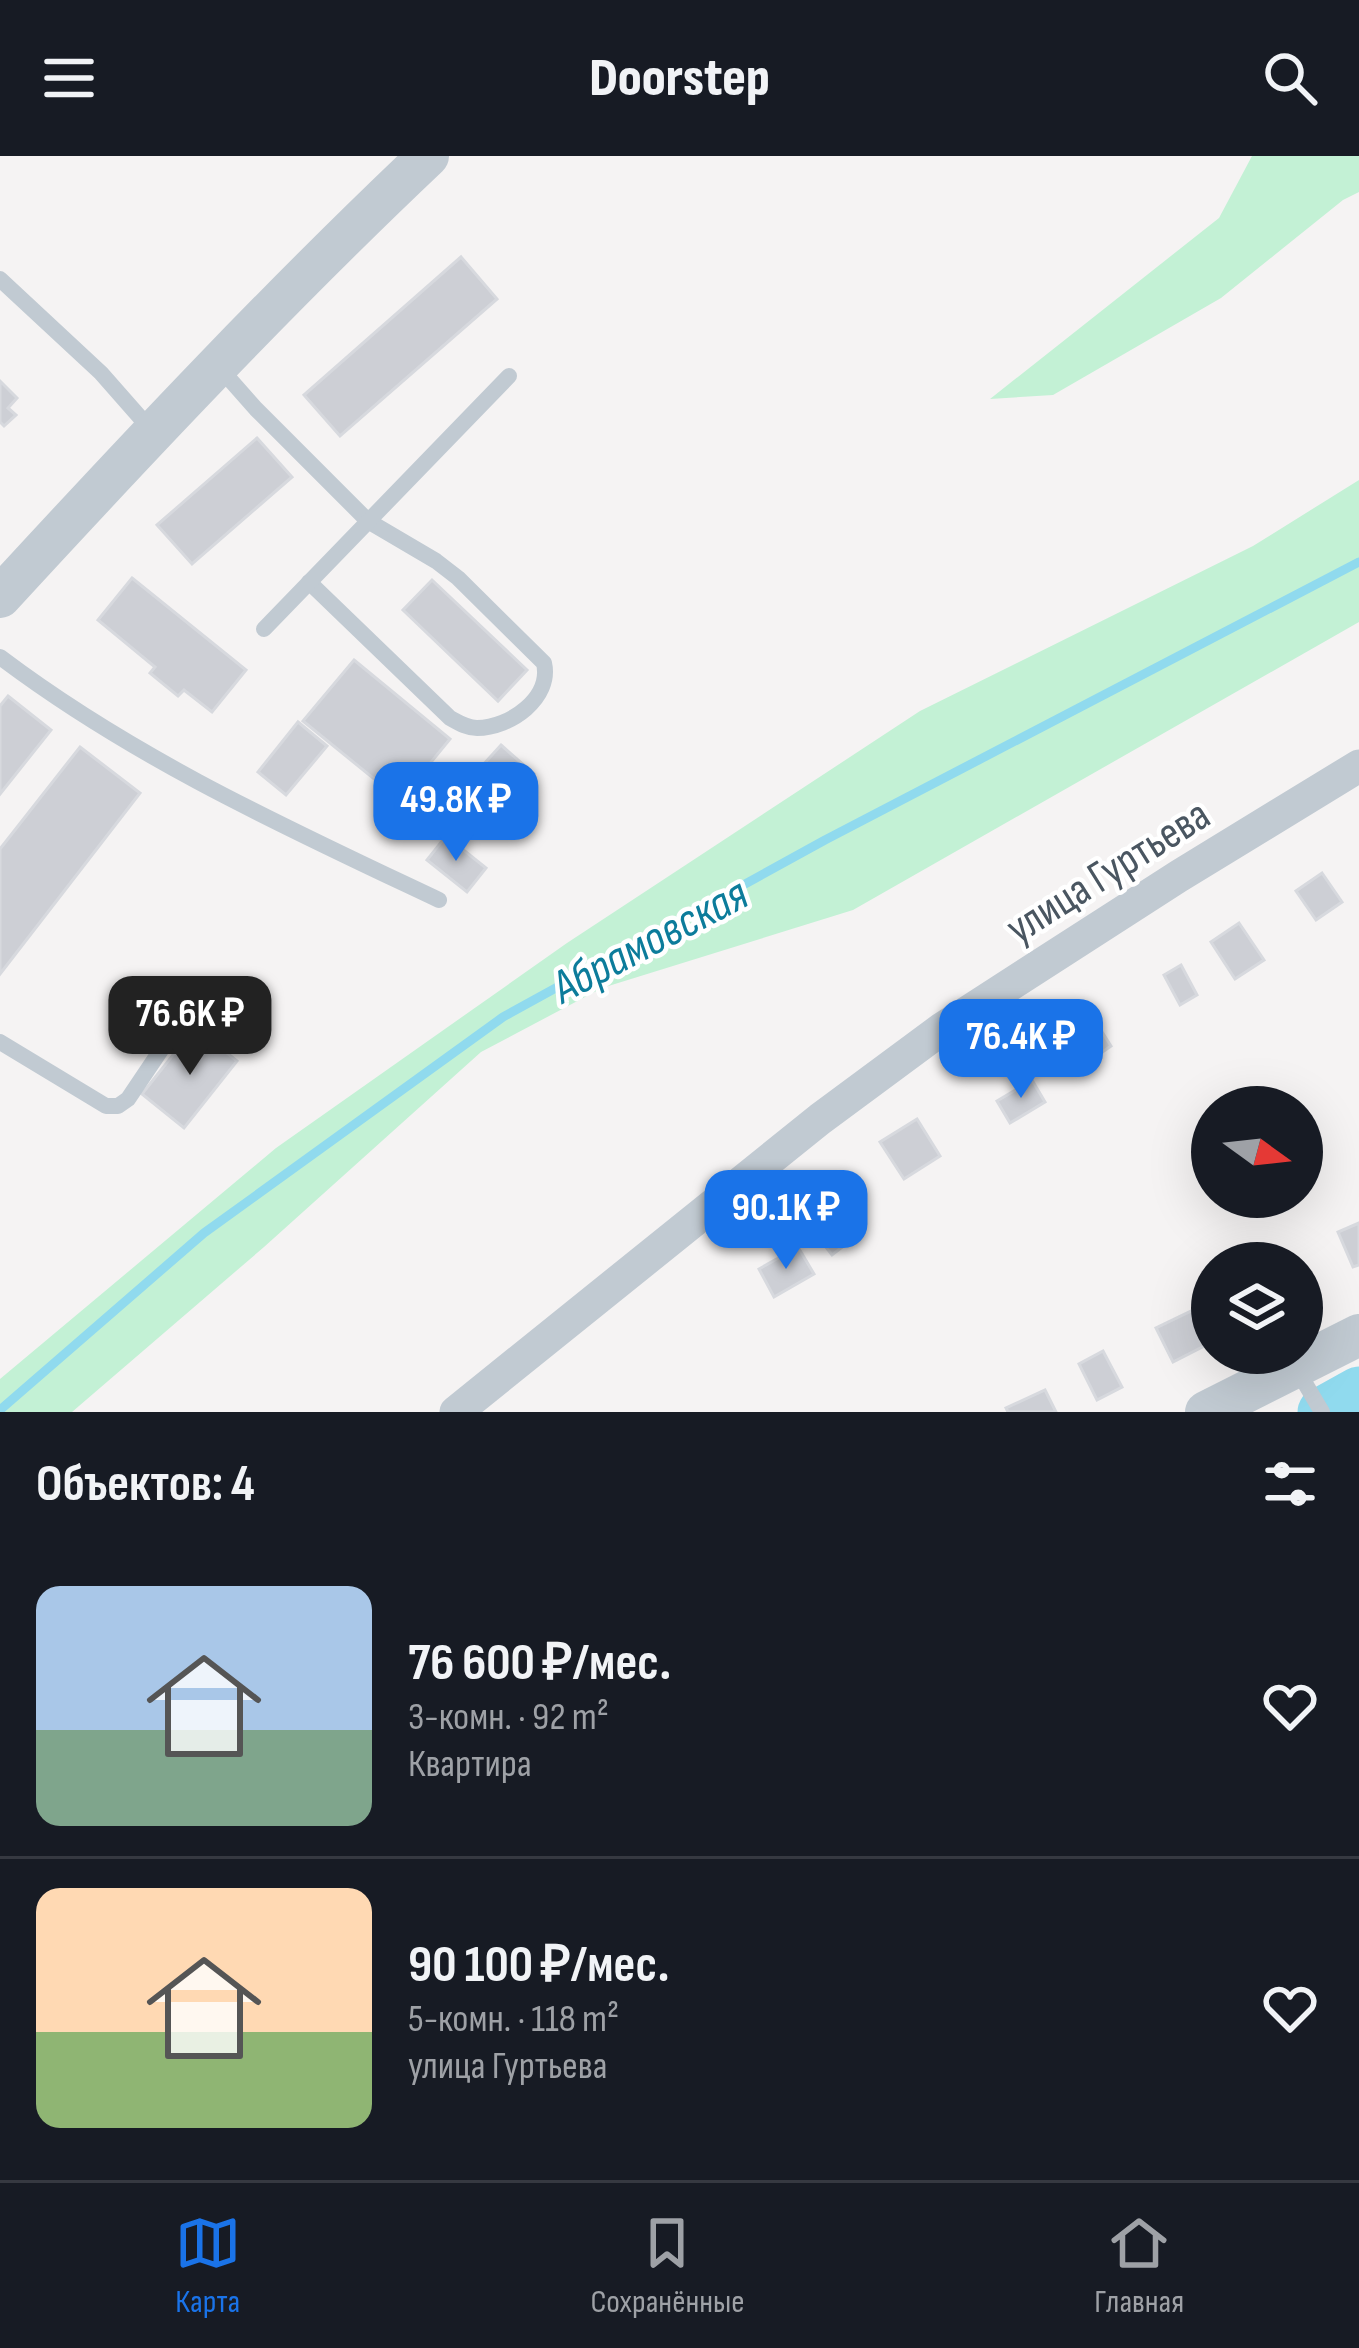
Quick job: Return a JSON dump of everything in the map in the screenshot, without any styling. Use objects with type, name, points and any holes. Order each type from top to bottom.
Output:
[{"type":"street","points":[[0,597],[218,365],[428,156]]},
{"type":"street","name":"улица Гуртьева","points":[[456,1412],[820,1119],[943,1028],[1359,766]]},
{"type":"street","points":[[1323,1353],[1359,1335]]},
{"type":"street","points":[[1206,1412],[1282,1374]]},
{"type":"lane","points":[[0,279],[100,373],[153,432]]},
{"type":"lane","points":[[218,365],[368,521],[458,578],[544,663],[547,677],[541,694],[502,722],[481,728],[466,726],[450,718],[309,582]]},
{"type":"lane","points":[[263,628],[509,376]]},
{"type":"lane","points":[[0,657],[179,773],[439,900]]},
{"type":"lane","points":[[0,1042],[106,1106],[118,1106],[128,1099],[169,1038]]},
{"type":"lane","points":[[1300,1374],[1322,1412]]},
{"type":"green space","points":[[1252,156],[1359,156],[1359,192],[1221,298],[1053,395],[990,399],[1219,218]]},
{"type":"green space","points":[[1359,480],[1359,622],[853,910],[602,988],[481,1052],[72,1412],[0,1412],[0,1379],[276,1148],[567,943],[920,711],[1253,546]]},
{"type":"building","points":[[461,257],[497,299],[340,436],[304,395]]},
{"type":"building","points":[[0,381],[17,398],[8,408],[16,415],[4,426],[0,422]]},
{"type":"building","points":[[257,438],[292,477],[192,564],[157,525]]},
{"type":"building","points":[[132,578],[246,670],[212,712],[184,690],[178,696],[150,673],[155,667],[98,620]]},
{"type":"building","points":[[432,580],[527,670],[498,701],[403,610]]},
{"type":"building","points":[[354,660],[450,739],[400,800],[303,721]]},
{"type":"building","points":[[8,696],[51,730],[0,794],[0,706]]},
{"type":"building","points":[[298,722],[327,746],[286,795],[258,772]]},
{"type":"building","points":[[501,745],[534,774],[515,796],[482,766]]},
{"type":"building","points":[[80,747],[140,793],[0,974],[0,849]]},
{"type":"building","points":[[446,836],[486,868],[467,892],[427,860]]},
{"type":"building","points":[[1322,873],[1342,902],[1316,920],[1296,891]]},
{"type":"building","points":[[1239,923],[1264,960],[1235,979],[1211,942]]},
{"type":"building","points":[[1181,965],[1197,995],[1180,1005],[1164,975]]},
{"type":"building","points":[[1092,1016],[1111,1046],[1088,1062],[1068,1032]]},
{"type":"building","points":[[195,1027],[237,1061],[184,1128],[142,1094]]},
{"type":"building","points":[[1032,1080],[1045,1102],[1010,1123],[997,1101]]},
{"type":"building","points":[[917,1119],[940,1156],[904,1179],[880,1142]]},
{"type":"building","points":[[839,1200],[863,1231],[832,1255],[808,1224]]},
{"type":"building","points":[[1359,1223],[1359,1265],[1353,1267],[1338,1232]]},
{"type":"building","points":[[798,1247],[814,1274],[774,1297],[759,1269]]},
{"type":"building","points":[[1191,1311],[1191,1353],[1173,1362],[1156,1328]]},
{"type":"building","points":[[1103,1351],[1122,1387],[1097,1400],[1079,1364]]},
{"type":"building","points":[[1045,1390],[1056,1412],[1008,1412],[1006,1408]]},
{"type":"waterway","name":"Абрамовская","points":[[0,1410],[204,1233],[503,1017],[825,840],[1359,562]]},
{"type":"waterway","points":[[1323,1412],[1359,1392]]}]
